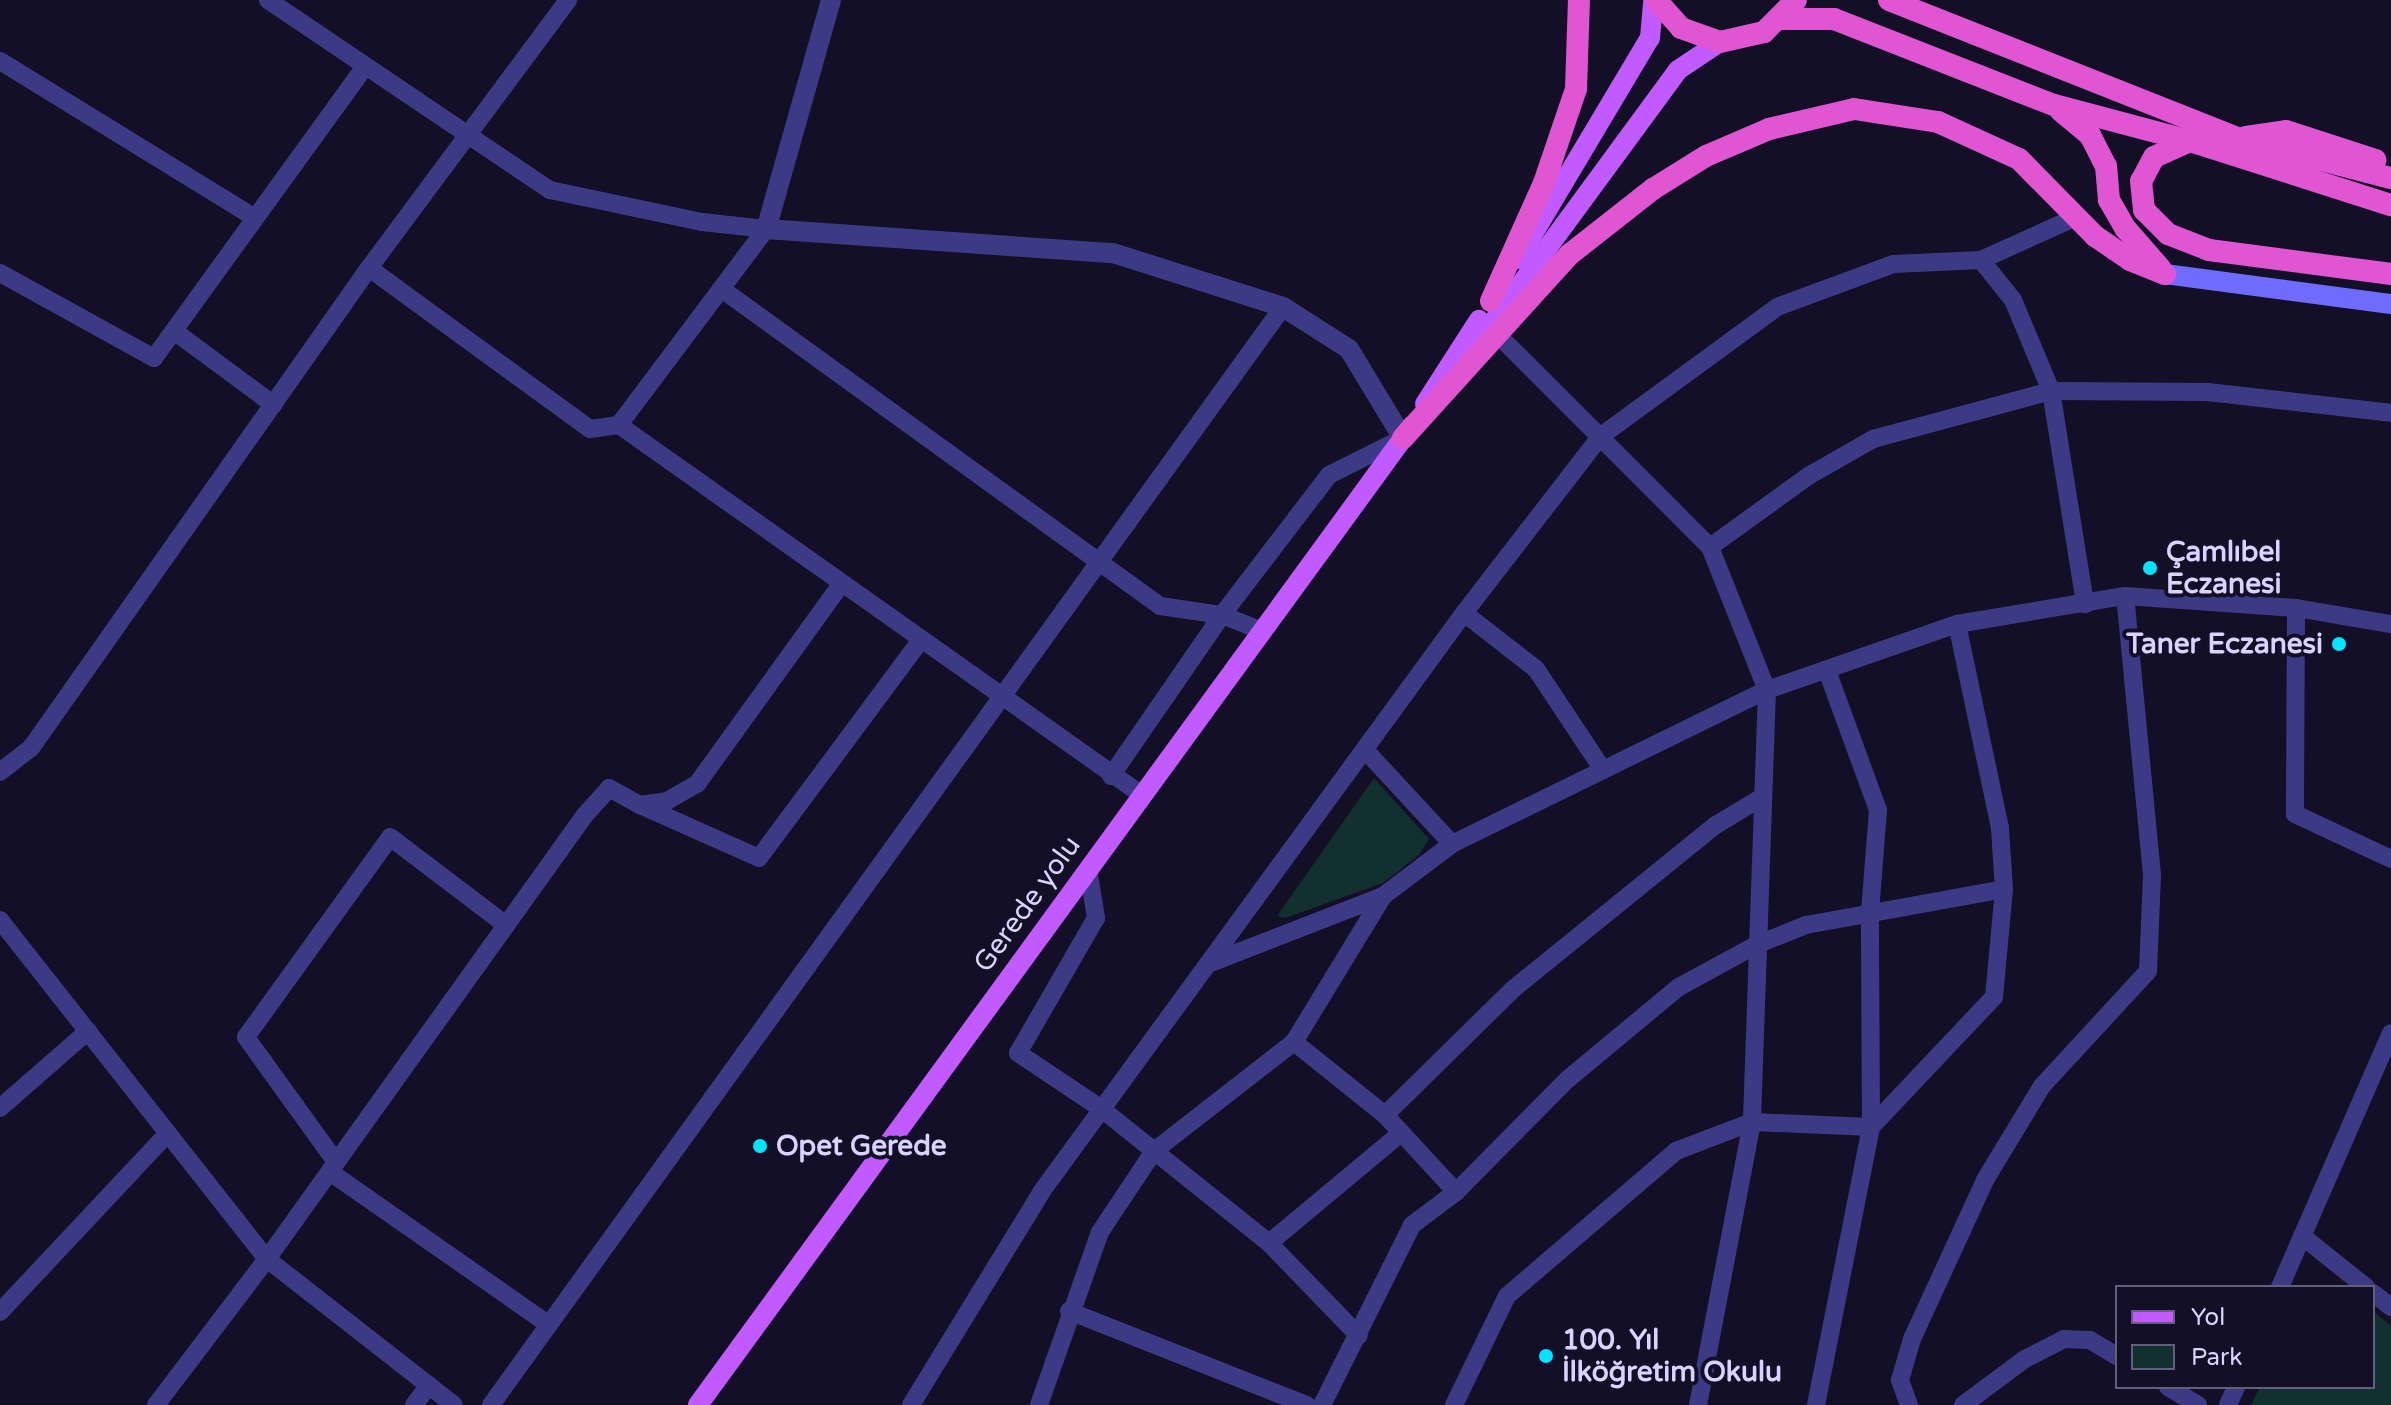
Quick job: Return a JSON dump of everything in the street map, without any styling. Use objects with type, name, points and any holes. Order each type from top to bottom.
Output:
[{"type":"highway","points":[[1490,320],[1544,183],[1576,89],[1579,0]]},
{"type":"highway","points":[[1654,0],[1681,28],[1720,42],[1764,32],[1782,19],[1796,0]]},
{"type":"highway","points":[[1889,0],[2237,138],[2391,178]]},
{"type":"highway","points":[[1782,19],[1834,19],[2054,105],[2190,141],[2391,205]]},
{"type":"highway","points":[[2054,105],[2090,135],[2106,166],[2109,200],[2126,229],[2165,274]]},
{"type":"highway","points":[[1403,438],[1490,320],[1653,189],[1706,156],[1769,129],[1854,109],[1938,122],[2019,159],[2074,218],[2130,260],[2165,274]]},
{"type":"highway","points":[[2237,138],[2286,131],[2391,165]]},
{"type":"highway","points":[[2190,141],[2154,157],[2141,181],[2144,210],[2168,234],[2209,250],[2391,274]]},
{"type":"main road","points":[[1490,320],[1650,38],[1654,0]]},
{"type":"main road","points":[[1490,320],[1678,70],[1720,42]]},
{"type":"main road","points":[[2165,274],[2391,304]]},
{"type":"main road","name":"Gerede yolu","points":[[698,1405],[1260,630],[1403,438]]},
{"type":"street","points":[[268,0],[550,190],[702,222],[1113,253],[1283,307],[1349,349],[1403,438],[1329,475],[1222,615],[1111,776]]},
{"type":"street","points":[[0,772],[31,748],[369,268],[568,0]]},
{"type":"street","points":[[619,425],[766,229],[831,0]]},
{"type":"street","points":[[0,61],[255,218]]},
{"type":"street","points":[[0,273],[154,358],[365,66]]},
{"type":"street","points":[[911,1405],[1042,1191],[1213,962],[1302,833],[1366,751],[1464,613],[1601,436],[1777,307],[1893,264],[1981,260],[2074,218]]},
{"type":"street","points":[[1981,260],[2013,300],[2051,391],[2085,604]]},
{"type":"street","points":[[369,268],[590,429],[619,425],[920,641],[1142,795]]},
{"type":"street","points":[[723,290],[1160,606],[1222,615],[1260,630]]},
{"type":"street","points":[[491,1405],[1283,307]]},
{"type":"street","points":[[1490,320],[1710,547],[1767,690],[1759,799],[1752,1122],[1698,1405]]},
{"type":"street","points":[[174,331],[274,405]]},
{"type":"street","points":[[1710,547],[1810,475],[1873,439],[2051,391],[2208,392],[2391,413]]},
{"type":"street","points":[[640,805],[667,801],[697,784],[841,584]]},
{"type":"street","points":[[1909,1405],[1900,1380],[1912,1339],[1985,1180],[2042,1086],[2148,971],[2152,875],[2125,596]]},
{"type":"street","points":[[1213,962],[1383,896],[1452,844],[1767,690],[1957,624],[2125,596],[2296,608],[2391,624]]},
{"type":"street","points":[[2296,608],[2295,814],[2391,859]]},
{"type":"street","points":[[1464,613],[1536,669],[1603,770]]},
{"type":"street","points":[[1454,1405],[1507,1296],[1676,1151],[1752,1122],[1871,1127],[1994,997],[2004,889],[2000,828],[1957,624]]},
{"type":"street","points":[[156,1405],[267,1259],[506,925],[609,788],[759,858],[920,641]]},
{"type":"street","points":[[1816,1405],[1871,1127],[1870,912],[1878,810],[1827,671]]},
{"type":"street","points":[[1366,751],[1452,844]]},
{"type":"street","points":[[1385,1115],[1512,990],[1716,825],[1759,799]]},
{"type":"street","points":[[506,925],[390,837],[246,1037],[333,1167],[549,1325]]},
{"type":"street","points":[[1088,869],[1096,918],[1018,1053],[1103,1110],[1269,1243],[1359,1336]]},
{"type":"street","points":[[1322,1405],[1412,1225],[1456,1192],[1568,1079],[1679,987],[1756,945],[1806,925],[2004,889]]},
{"type":"street","points":[[1039,1405],[1069,1311],[1100,1232],[1154,1151],[1294,1042],[1383,896]]},
{"type":"street","points":[[0,920],[267,1259],[454,1405]]},
{"type":"street","points":[[0,1108],[88,1031]]},
{"type":"street","points":[[2281,1285],[2391,1033]]},
{"type":"street","points":[[1294,1042],[1385,1115],[1456,1192]]},
{"type":"street","points":[[2375,1071],[2391,1082]]},
{"type":"street","points":[[0,1312],[168,1133]]},
{"type":"street","points":[[1269,1243],[1401,1133]]},
{"type":"street","points":[[2302,1236],[2363,1285]]},
{"type":"street","points":[[2375,1295],[2391,1307]]},
{"type":"street","points":[[1069,1311],[1307,1405]]},
{"type":"street","points":[[1963,1405],[2025,1359],[2064,1339],[2090,1340],[2115,1355]]},
{"type":"street","points":[[414,1405],[429,1385]]},
{"type":"street","points":[[2171,1389],[2198,1405]]},
{"type":"green space","points":[[1374,778],[1429,839],[1419,855],[1383,883],[1285,918],[1277,916]]},
{"type":"green space","points":[[2375,1313],[2391,1326],[2391,1405],[2251,1405],[2259,1389],[2375,1389]]},
{"type":"place","name":"Çamlıbel Eczanesi","points":[[2150,568]]},
{"type":"place","name":"Taner Eczanesi","points":[[2339,644]]},
{"type":"place","name":"Opet Gerede","points":[[760,1146]]},
{"type":"place","name":"100. Yıl İlköğretim Okulu","points":[[1546,1356]]}]
